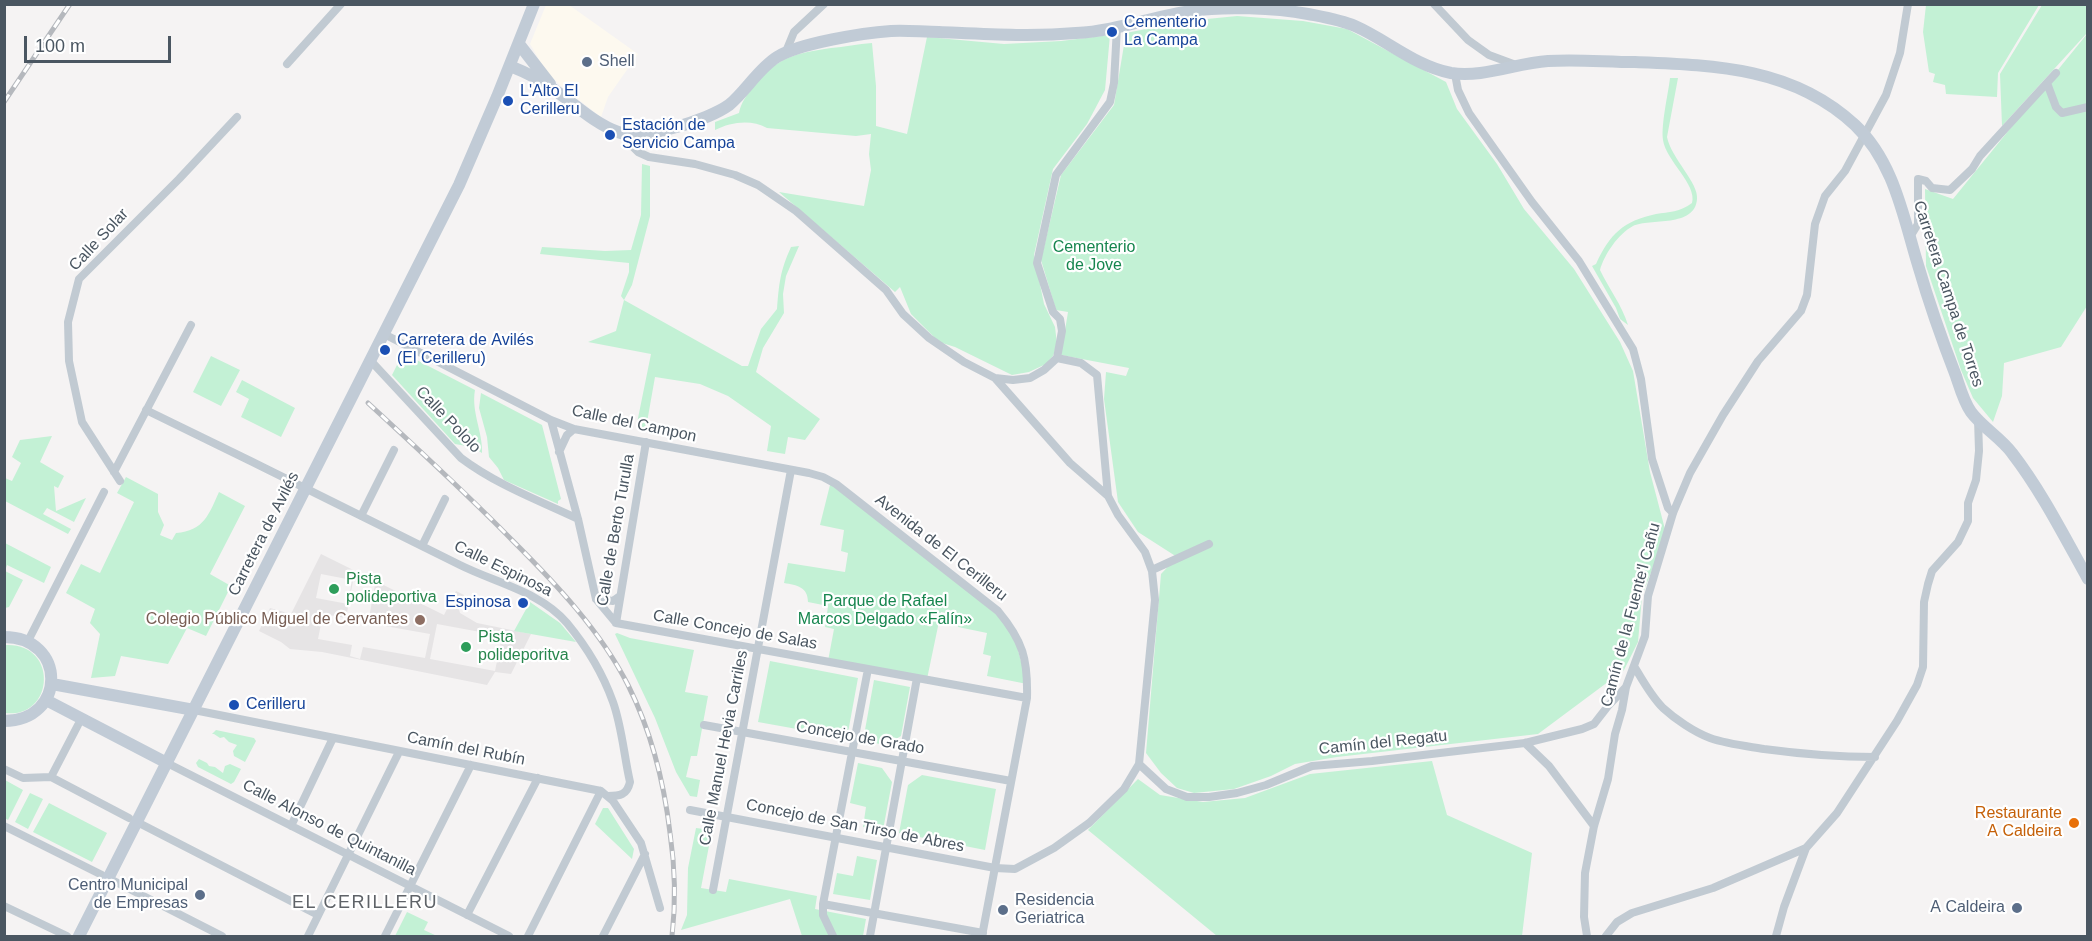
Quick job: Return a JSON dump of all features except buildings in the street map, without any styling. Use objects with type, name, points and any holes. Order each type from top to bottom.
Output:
[{"type":"street","points":[[286,64],[341,4]]},
{"type":"street","points":[[384,334],[459,185],[534,4]]},
{"type":"street","points":[[785,54],[794,32],[824,4]]},
{"type":"street","points":[[1434,4],[1468,40],[1490,55],[1516,65]]},
{"type":"street","name":"Camín de la Fuente'l Cañu","points":[[1587,936],[1584,917],[1585,873],[1594,826],[1608,779],[1626,687],[1645,636],[1648,597],[1673,513],[1690,473],[1723,415],[1758,361],[1801,311],[1807,295],[1815,224],[1825,196],[1845,171],[1886,95],[1900,53],[1908,4]]},
{"type":"street","points":[[519,44],[555,89],[579,109],[617,132],[629,135],[694,123],[714,114],[732,102],[759,72],[776,58],[798,48],[891,31],[1043,36],[1085,33],[1194,10],[1249,9],[1302,13],[1353,25],[1428,65],[1455,74],[1458,90],[1470,113],[1532,202],[1579,261],[1633,349],[1641,379],[1652,459],[1668,508],[1673,513]]},
{"type":"street","points":[[629,135],[631,145],[649,158],[695,164],[735,175],[758,185],[796,211],[886,290],[903,314],[929,338],[964,362],[996,378],[1013,380],[1030,378],[1058,358],[1062,331],[1060,319],[1053,312],[1037,263],[1056,176],[1110,102],[1114,83],[1117,27]]},
{"type":"street","name":"Carretera Campa de Torres","points":[[1455,74],[1494,71],[1516,65],[1547,61],[1707,65],[1743,70],[1777,79],[1800,89],[1850,121],[1864,134],[1896,188],[1953,369],[1969,410],[2010,449],[2047,504],[2088,579]]},
{"type":"street","points":[[510,66],[555,89]]},
{"type":"street","points":[[1910,237],[1918,224],[1918,179],[1926,181],[1932,188],[1950,190],[1972,169],[1980,156],[2056,73]]},
{"type":"street","points":[[2047,83],[2056,107],[2062,113],[2088,107]]},
{"type":"street","name":"Calle Solar","points":[[120,481],[82,422],[69,361],[68,322],[79,279],[237,117]]},
{"type":"street","points":[[114,472],[191,325]]},
{"type":"street","name":"Carretera de Avilés","points":[[79,936],[133,820],[167,763],[384,334]]},
{"type":"street","name":"Calle del Campon","points":[[384,334],[551,420],[574,429],[790,470]]},
{"type":"street","points":[[1058,358],[1081,363],[1096,375],[1108,496]]},
{"type":"street","name":"Calle Pololo","points":[[370,360],[461,458],[498,482],[578,519]]},
{"type":"street","points":[[996,378],[1070,463],[1108,496],[1118,515],[1145,552],[1152,570],[1155,600],[1139,764]]},
{"type":"street","name":"Calle Espinosa","points":[[146,410],[422,546],[537,599],[553,610],[582,642],[614,704],[630,782],[624,794],[619,796],[605,793]]},
{"type":"street","points":[[1776,936],[1806,848],[1838,813],[1875,757],[1917,685],[1923,667],[1924,602],[1932,571],[1958,542],[1968,521],[1968,503],[1976,480],[1979,452],[1978,419]]},
{"type":"street","points":[[551,420],[578,519],[596,599],[616,623]]},
{"type":"street","points":[[559,452],[567,435],[574,429]]},
{"type":"street","name":"Calle de Berto Turulla","points":[[616,623],[646,442]]},
{"type":"street","points":[[361,516],[394,450]]},
{"type":"street","name":"Calle Manuel Hevia Carriles","points":[[713,890],[790,470]]},
{"type":"street","name":"Avenida de El Cerilleru","points":[[790,470],[823,477],[836,484],[998,611],[1012,627],[1024,649],[1028,672],[1027,698],[982,935]]},
{"type":"street","points":[[28,640],[104,492]]},
{"type":"street","points":[[422,546],[445,499]]},
{"type":"street","points":[[1152,570],[1209,544]]},
{"type":"street","points":[[596,599],[613,601],[621,596]]},
{"type":"street","name":"Calle Concejo de Salas","points":[[616,623],[1027,698]]},
{"type":"street","points":[[4,636],[28,640],[39,648],[47,658],[52,684],[46,700],[38,710],[16,721],[4,721]]},
{"type":"street","points":[[1634,666],[1648,691],[1664,708],[1686,725],[1709,738],[1742,746],[1796,753],[1837,757],[1875,757]]},
{"type":"street","points":[[833,936],[823,915],[824,904],[868,669]]},
{"type":"street","points":[[870,936],[917,678]]},
{"type":"street","points":[[52,684],[194,710]]},
{"type":"street","name":"Camín del Regatu","points":[[1139,764],[1166,789],[1187,796],[1209,797],[1238,793],[1266,785],[1312,766],[1525,743],[1594,724],[1626,687]]},
{"type":"street","points":[[46,700],[167,763]]},
{"type":"street","name":"Camín del Rubín","points":[[194,710],[605,793]]},
{"type":"street","points":[[51,777],[78,725]]},
{"type":"street","name":"Concejo de Grado","points":[[704,725],[1011,781]]},
{"type":"street","points":[[291,826],[333,738]]},
{"type":"street","points":[[1525,743],[1549,766],[1594,826]]},
{"type":"street","points":[[308,936],[399,752]]},
{"type":"street","name":"Calle Alonso de Quintanilla","points":[[167,763],[509,936]]},
{"type":"street","name":"Concejo de San Tirso de Abres","points":[[690,810],[1015,869],[1054,848],[1089,823],[1124,789],[1139,764]]},
{"type":"street","points":[[385,936],[471,765]]},
{"type":"street","points":[[4,769],[23,778],[51,777],[318,915]]},
{"type":"street","points":[[467,915],[538,778]]},
{"type":"street","points":[[528,936],[605,793],[641,843],[660,908]]},
{"type":"street","points":[[4,826],[222,936]]},
{"type":"street","points":[[1606,936],[1617,922],[1632,913],[1713,888],[1806,848]]},
{"type":"street","points":[[603,936],[645,855]]},
{"type":"street","points":[[824,904],[982,935]]},
{"type":"street","points":[[4,906],[67,936]]},
{"type":"shaded area","name":"Shell","points":[[546,5],[569,5],[638,54],[608,97],[601,117],[561,86],[546,71],[530,44]]},
{"type":"shaded area","name":"Colegio Público Miguel de Cervantes","points":[[321,554],[444,615],[456,591],[464,595],[458,606],[460,613],[477,623],[531,634],[511,674],[495,672],[487,685],[322,652],[290,649],[259,631],[270,608],[291,614]],"holes":[[[321,574],[352,580],[348,604],[316,598]],[[353,581],[375,585],[368,623],[430,634],[425,658],[363,647],[360,659],[350,656],[352,645],[318,639],[323,614],[346,618]],[[437,624],[502,636],[495,671],[430,659]]]},
{"type":"green space","points":[[1926,5],[2039,5],[1998,73],[1997,97],[1946,94],[1945,85],[1933,82],[1935,74],[1929,72],[1923,32]]},
{"type":"green space","points":[[2042,5],[2087,5],[2087,33],[2002,126],[2000,74]]},
{"type":"green space","name":"Cementerio de Jove","points":[[1237,16],[1303,21],[1347,29],[1446,82],[1457,109],[1497,164],[1524,209],[1574,269],[1620,342],[1633,371],[1650,472],[1666,533],[1642,596],[1638,642],[1624,670],[1538,734],[1337,757],[1295,764],[1271,776],[1234,789],[1194,793],[1177,788],[1161,773],[1146,753],[1161,574],[1177,557],[1138,532],[1118,502],[1104,399],[1106,372],[1126,376],[1129,368],[1061,355],[1068,312],[1056,310],[1041,260],[1061,175],[1114,105],[1126,33],[1187,21]]},
{"type":"green space","points":[[2087,34],[2087,306],[2061,347],[2004,363],[2002,396],[1993,422],[1973,398],[1961,370],[1926,266],[1925,189],[1953,199]]},
{"type":"green space","points":[[1110,35],[1105,90],[1087,124],[1053,169],[1034,255],[1044,304],[1055,327],[1057,344],[1053,356],[1046,364],[1029,372],[1012,375],[955,347],[939,342],[911,314],[900,287],[895,292],[779,192],[864,206],[871,170],[869,154],[871,134],[856,136],[767,128],[754,123],[734,123],[715,130],[715,122],[739,113],[741,105],[762,76],[788,58],[807,52],[872,43],[876,86],[876,126],[907,134],[927,37],[1004,44],[1061,41]]},
{"type":"green space","points":[[1670,78],[1678,78],[1667,137],[1694,186],[1697,199],[1689,214],[1671,220],[1633,226],[1612,245],[1600,270],[1628,325],[1620,319],[1592,266],[1596,264],[1612,237],[1626,225],[1645,217],[1679,210],[1692,203],[1690,188],[1665,148],[1663,140]]},
{"type":"green space","points":[[642,164],[650,166],[650,216],[632,285],[624,300],[621,296],[629,272],[629,263],[540,254],[542,247],[605,251],[631,250],[641,215]]},
{"type":"green space","points":[[799,246],[786,276],[783,294],[784,313],[763,348],[756,372],[820,419],[805,440],[788,437],[785,454],[767,451],[771,426],[728,396],[700,384],[655,377],[646,428],[636,428],[651,354],[588,342],[616,331],[624,300],[742,366],[748,366],[761,329],[777,309],[784,263],[791,247]]},
{"type":"green space","points":[[403,353],[475,390],[474,398],[482,453],[472,447],[455,444],[392,375]]},
{"type":"green space","points":[[211,356],[240,370],[221,406],[193,392]]},
{"type":"green space","points":[[242,380],[295,408],[281,437],[241,417],[249,399],[236,392]]},
{"type":"green space","points":[[481,393],[542,425],[561,499],[558,504],[504,480],[489,457],[487,437],[479,408]]},
{"type":"green space","points":[[52,436],[40,462],[64,476],[58,488],[54,486],[56,511],[86,498],[74,522],[47,508],[43,514],[71,529],[68,534],[5,501],[5,478],[12,481],[21,463],[12,457],[20,440]]},
{"type":"green space","points":[[126,477],[158,494],[158,512],[164,525],[160,535],[172,540],[176,533],[193,529],[204,520],[219,492],[245,506],[210,574],[231,586],[206,636],[187,628],[168,664],[121,656],[115,676],[91,678],[100,634],[90,623],[95,609],[66,593],[81,564],[100,573],[134,502],[117,493]]},
{"type":"green space","name":"Parque de Rafael Marcos Delgado «Falín»","points":[[831,481],[1012,627],[1027,684],[987,676],[991,656],[983,654],[987,633],[958,627],[960,616],[941,612],[927,679],[828,661],[834,629],[825,627],[828,606],[808,602],[804,590],[784,583],[788,563],[845,572],[848,553],[841,551],[844,530],[820,525]]},
{"type":"green space","points":[[5,543],[51,567],[44,583],[7,565],[5,571]]},
{"type":"green space","points":[[5,571],[23,580],[9,607],[5,608]]},
{"type":"green space","points":[[530,602],[560,623],[576,642],[514,631]]},
{"type":"green space","points":[[615,634],[630,638],[694,650],[685,692],[708,696],[697,756],[691,756],[686,777],[700,780],[697,797],[690,796],[676,772],[655,718]]},
{"type":"green space","points":[[5,645],[23,647],[35,655],[42,667],[44,680],[41,693],[34,704],[22,712],[5,713]]},
{"type":"green space","points":[[770,661],[858,678],[847,738],[758,722]]},
{"type":"green space","points":[[874,680],[910,687],[901,736],[886,745],[863,741]]},
{"type":"green space","points":[[216,730],[254,738],[256,741],[245,762],[234,756],[233,751],[237,745],[224,737],[220,738],[212,734]]},
{"type":"green space","points":[[199,759],[223,773],[225,766],[230,764],[241,769],[231,784],[198,767],[196,763]]},
{"type":"green space","points":[[1432,761],[1447,815],[1532,853],[1522,936],[1217,936],[1088,830],[1138,779],[1160,795],[1203,802],[1245,798],[1310,774]]},
{"type":"green space","points":[[858,763],[882,768],[892,782],[883,830],[863,827],[866,807],[850,803]]},
{"type":"green space","points":[[922,775],[996,789],[985,850],[899,833],[908,785]]},
{"type":"green space","points":[[5,780],[23,790],[8,820],[5,818]]},
{"type":"green space","points":[[30,793],[43,799],[28,829],[15,822]]},
{"type":"green space","points":[[49,803],[107,833],[92,862],[33,832]]},
{"type":"green space","points":[[603,808],[608,808],[634,849],[632,859],[595,824]]},
{"type":"green space","points":[[696,828],[712,830],[701,888],[726,892],[729,879],[817,896],[815,909],[866,919],[863,936],[802,936],[790,899],[681,930],[687,915],[688,868]]},
{"type":"green space","points":[[857,856],[877,860],[870,900],[833,894],[837,873],[853,876]]},
{"type":"green space","points":[[407,912],[428,922],[424,930],[437,936],[395,936]]},
{"type":"railway","points":[[4,102],[70,4]]},
{"type":"railway","points":[[368,403],[495,522],[544,573],[576,608],[617,665],[643,720],[664,795],[674,872],[672,936]]},
{"type":"place","name":"Cementerio La Campa","points":[[1112,32]]},
{"type":"place","name":"Shell","points":[[587,62]]},
{"type":"place","name":"L'Alto El Cerilleru","points":[[508,101]]},
{"type":"place","name":"Estación de Servicio Campa","points":[[610,135]]},
{"type":"place","name":"Carretera de Avilés (El Cerilleru)","points":[[385,350]]},
{"type":"place","name":"Pista polideportiva","points":[[334,589]]},
{"type":"place","name":"Espinosa","points":[[523,603]]},
{"type":"place","name":"Colegio Público Miguel de Cervantes","points":[[420,620]]},
{"type":"place","name":"Pista polideporitva","points":[[466,647]]},
{"type":"place","name":"Cerilleru","points":[[234,705]]},
{"type":"place","name":"Restaurante A Caldeira","points":[[2074,823]]},
{"type":"place","name":"Centro Municipal de Empresas","points":[[200,895]]},
{"type":"place","name":"A Caldeira","points":[[2017,908]]},
{"type":"place","name":"Residencia Geriatrica","points":[[1003,910]]},
{"type":"district","name":"EL CERILLERU","points":[[365,903]]}]
